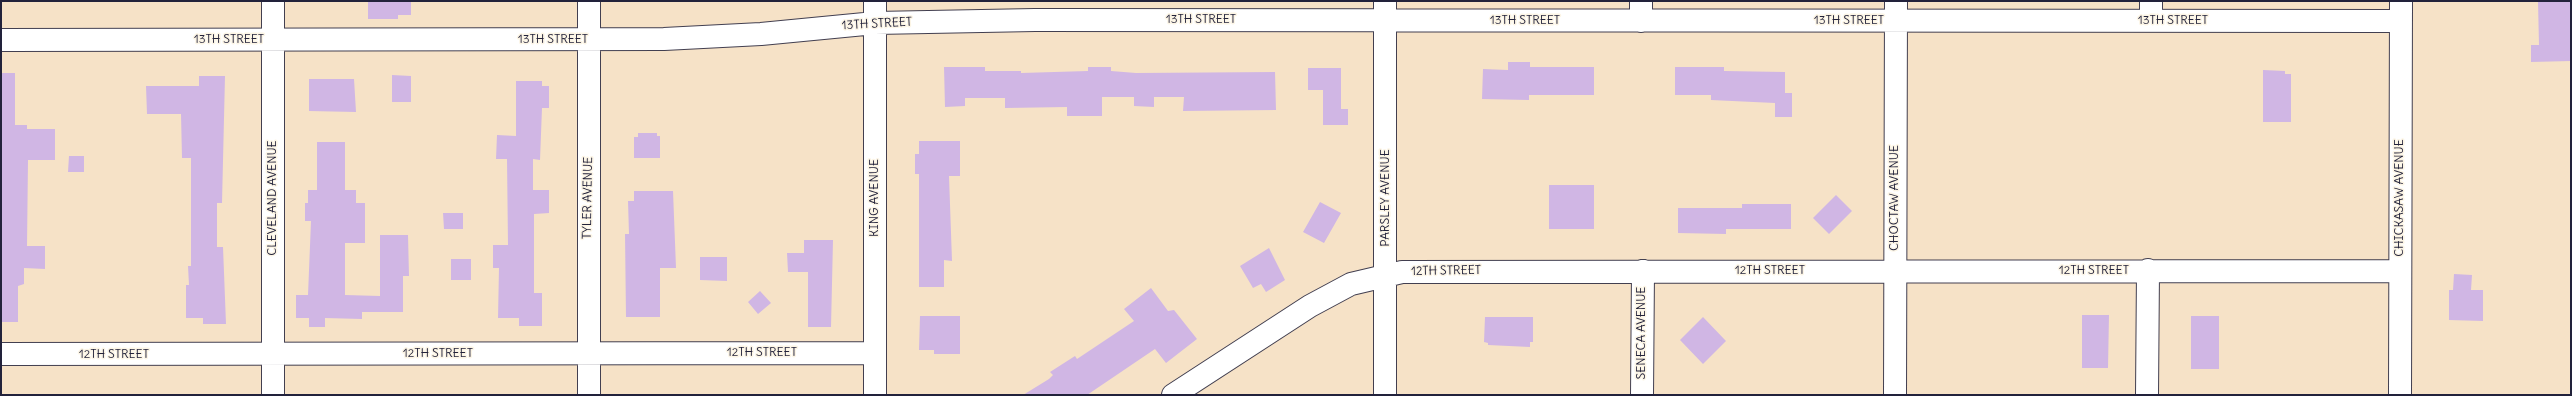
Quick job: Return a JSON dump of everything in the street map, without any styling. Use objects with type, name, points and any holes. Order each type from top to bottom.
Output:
[{"type":"street","name":"CLEVELAND AVENUE","points":[[273,1],[273,395]]},
{"type":"street","name":"TYLER AVENUE","points":[[589,1],[589,395]]},
{"type":"street","name":"KING AVENUE","points":[[875,1],[875,395]]},
{"type":"street","name":"13TH STREET","points":[[1,40],[589,40],[761,34],[875,23],[1386,11],[2401,11]]},
{"type":"street","name":"PARSLEY AVENUE","points":[[1385,395],[1386,11]]},
{"type":"street","name":"CHOCTAW AVENUE","points":[[1895,395],[1896,11]]},
{"type":"street","name":"CHICKASAW AVENUE","points":[[2400,395],[2401,11]]},
{"type":"street","name":"12TH STREET","points":[[1173,395],[1310,306],[1351,284],[1386,274],[1475,271],[2148,270],[2400,272]]},
{"type":"street","points":[[2147,395],[2148,270]]},
{"type":"street","name":"SENECA AVENUE","points":[[1642,395],[1643,271]]},
{"type":"street","name":"12TH STREET","points":[[1,354],[273,355],[875,353]]},
{"type":"building","points":[[368,1],[411,1],[411,15],[398,15],[398,19],[368,19]]},
{"type":"building","points":[[2538,1],[2571,1],[2571,61],[2531,62],[2531,45],[2539,45]]},
{"type":"building","points":[[1508,62],[1530,62],[1530,67],[1594,67],[1594,95],[1529,95],[1529,100],[1482,99],[1483,69],[1508,70]]},
{"type":"building","points":[[944,67],[985,67],[985,71],[1021,71],[1021,73],[1088,71],[1088,67],[1111,67],[1111,71],[1136,73],[1275,72],[1276,110],[1183,111],[1184,97],[1154,97],[1154,107],[1134,106],[1134,97],[1102,97],[1102,116],[1067,116],[1067,107],[1005,108],[1005,98],[965,98],[965,106],[945,107]]},
{"type":"building","points":[[1675,67],[1724,67],[1724,71],[1785,72],[1785,93],[1792,93],[1792,117],[1775,117],[1775,103],[1711,100],[1711,95],[1675,95]]},
{"type":"building","points":[[1308,68],[1341,68],[1341,109],[1348,109],[1348,125],[1323,125],[1323,90],[1308,90]]},
{"type":"building","points":[[2263,70],[2285,71],[2285,74],[2291,74],[2291,122],[2263,122]]},
{"type":"building","points":[[1,73],[15,73],[15,125],[27,125],[27,129],[55,129],[55,160],[28,160],[27,246],[45,246],[45,269],[24,268],[24,284],[18,286],[18,322],[1,322]]},
{"type":"building","points":[[392,75],[411,76],[411,102],[392,102]]},
{"type":"building","points":[[199,76],[225,76],[222,203],[217,203],[217,247],[223,247],[226,324],[203,324],[203,318],[186,318],[186,285],[189,285],[188,266],[191,266],[191,158],[182,158],[181,114],[147,114],[146,86],[199,86]]},
{"type":"building","points":[[309,79],[354,79],[356,112],[309,111]]},
{"type":"building","points":[[516,81],[542,81],[542,86],[549,86],[549,108],[542,108],[540,160],[533,159],[533,190],[549,190],[549,213],[534,214],[534,293],[542,293],[542,326],[519,326],[519,318],[498,318],[499,268],[493,268],[493,245],[508,245],[507,159],[496,159],[497,135],[516,136]]},
{"type":"building","points":[[638,133],[657,133],[657,136],[660,136],[660,158],[634,158],[634,137],[638,137]]},
{"type":"building","points":[[919,141],[960,141],[960,176],[949,176],[952,261],[944,260],[944,287],[919,287],[919,174],[915,174],[915,154],[919,154]]},
{"type":"building","points":[[317,142],[345,142],[345,190],[356,190],[356,203],[365,203],[365,243],[345,243],[345,295],[380,296],[380,235],[408,235],[409,276],[403,276],[403,312],[362,312],[362,319],[325,318],[325,327],[309,327],[309,318],[296,318],[296,295],[308,295],[311,221],[305,221],[305,203],[308,203],[308,190],[317,190]]},
{"type":"building","points":[[69,156],[84,156],[84,172],[68,172]]},
{"type":"building","points":[[1549,185],[1594,185],[1594,229],[1549,229]]},
{"type":"building","points":[[634,191],[673,191],[676,268],[660,268],[660,317],[626,317],[625,234],[629,234],[628,201],[634,201]]},
{"type":"building","points":[[1836,195],[1852,211],[1829,234],[1813,218]]},
{"type":"building","points":[[1320,202],[1341,213],[1324,243],[1303,232]]},
{"type":"building","points":[[1742,204],[1791,204],[1791,229],[1726,229],[1726,234],[1678,233],[1678,208],[1742,208]]},
{"type":"building","points":[[443,213],[463,213],[463,229],[444,229]]},
{"type":"building","points":[[804,240],[833,240],[831,327],[808,327],[808,272],[788,272],[787,253],[804,253]]},
{"type":"building","points":[[1269,248],[1285,280],[1266,292],[1261,284],[1253,288],[1240,266]]},
{"type":"building","points":[[700,257],[727,257],[727,281],[700,280]]},
{"type":"building","points":[[451,259],[471,259],[471,280],[451,280]]},
{"type":"building","points":[[2454,274],[2472,275],[2471,290],[2483,290],[2483,321],[2449,320],[2449,290],[2453,290]]},
{"type":"building","points":[[1151,288],[1168,311],[1174,310],[1197,339],[1166,363],[1155,349],[1087,395],[1023,395],[1049,379],[1053,375],[1050,372],[1075,356],[1077,359],[1134,321],[1124,309]]},
{"type":"building","points":[[760,291],[771,303],[758,314],[748,302]]},
{"type":"building","points":[[2082,315],[2109,315],[2108,368],[2082,368]]},
{"type":"building","points":[[920,316],[960,316],[960,354],[934,354],[934,350],[919,350]]},
{"type":"building","points":[[2191,316],[2219,316],[2219,369],[2191,369]]},
{"type":"building","points":[[1485,317],[1533,317],[1533,342],[1530,342],[1530,347],[1488,345],[1488,343],[1484,342]]},
{"type":"building","points":[[1703,317],[1726,341],[1703,364],[1680,340]]}]
